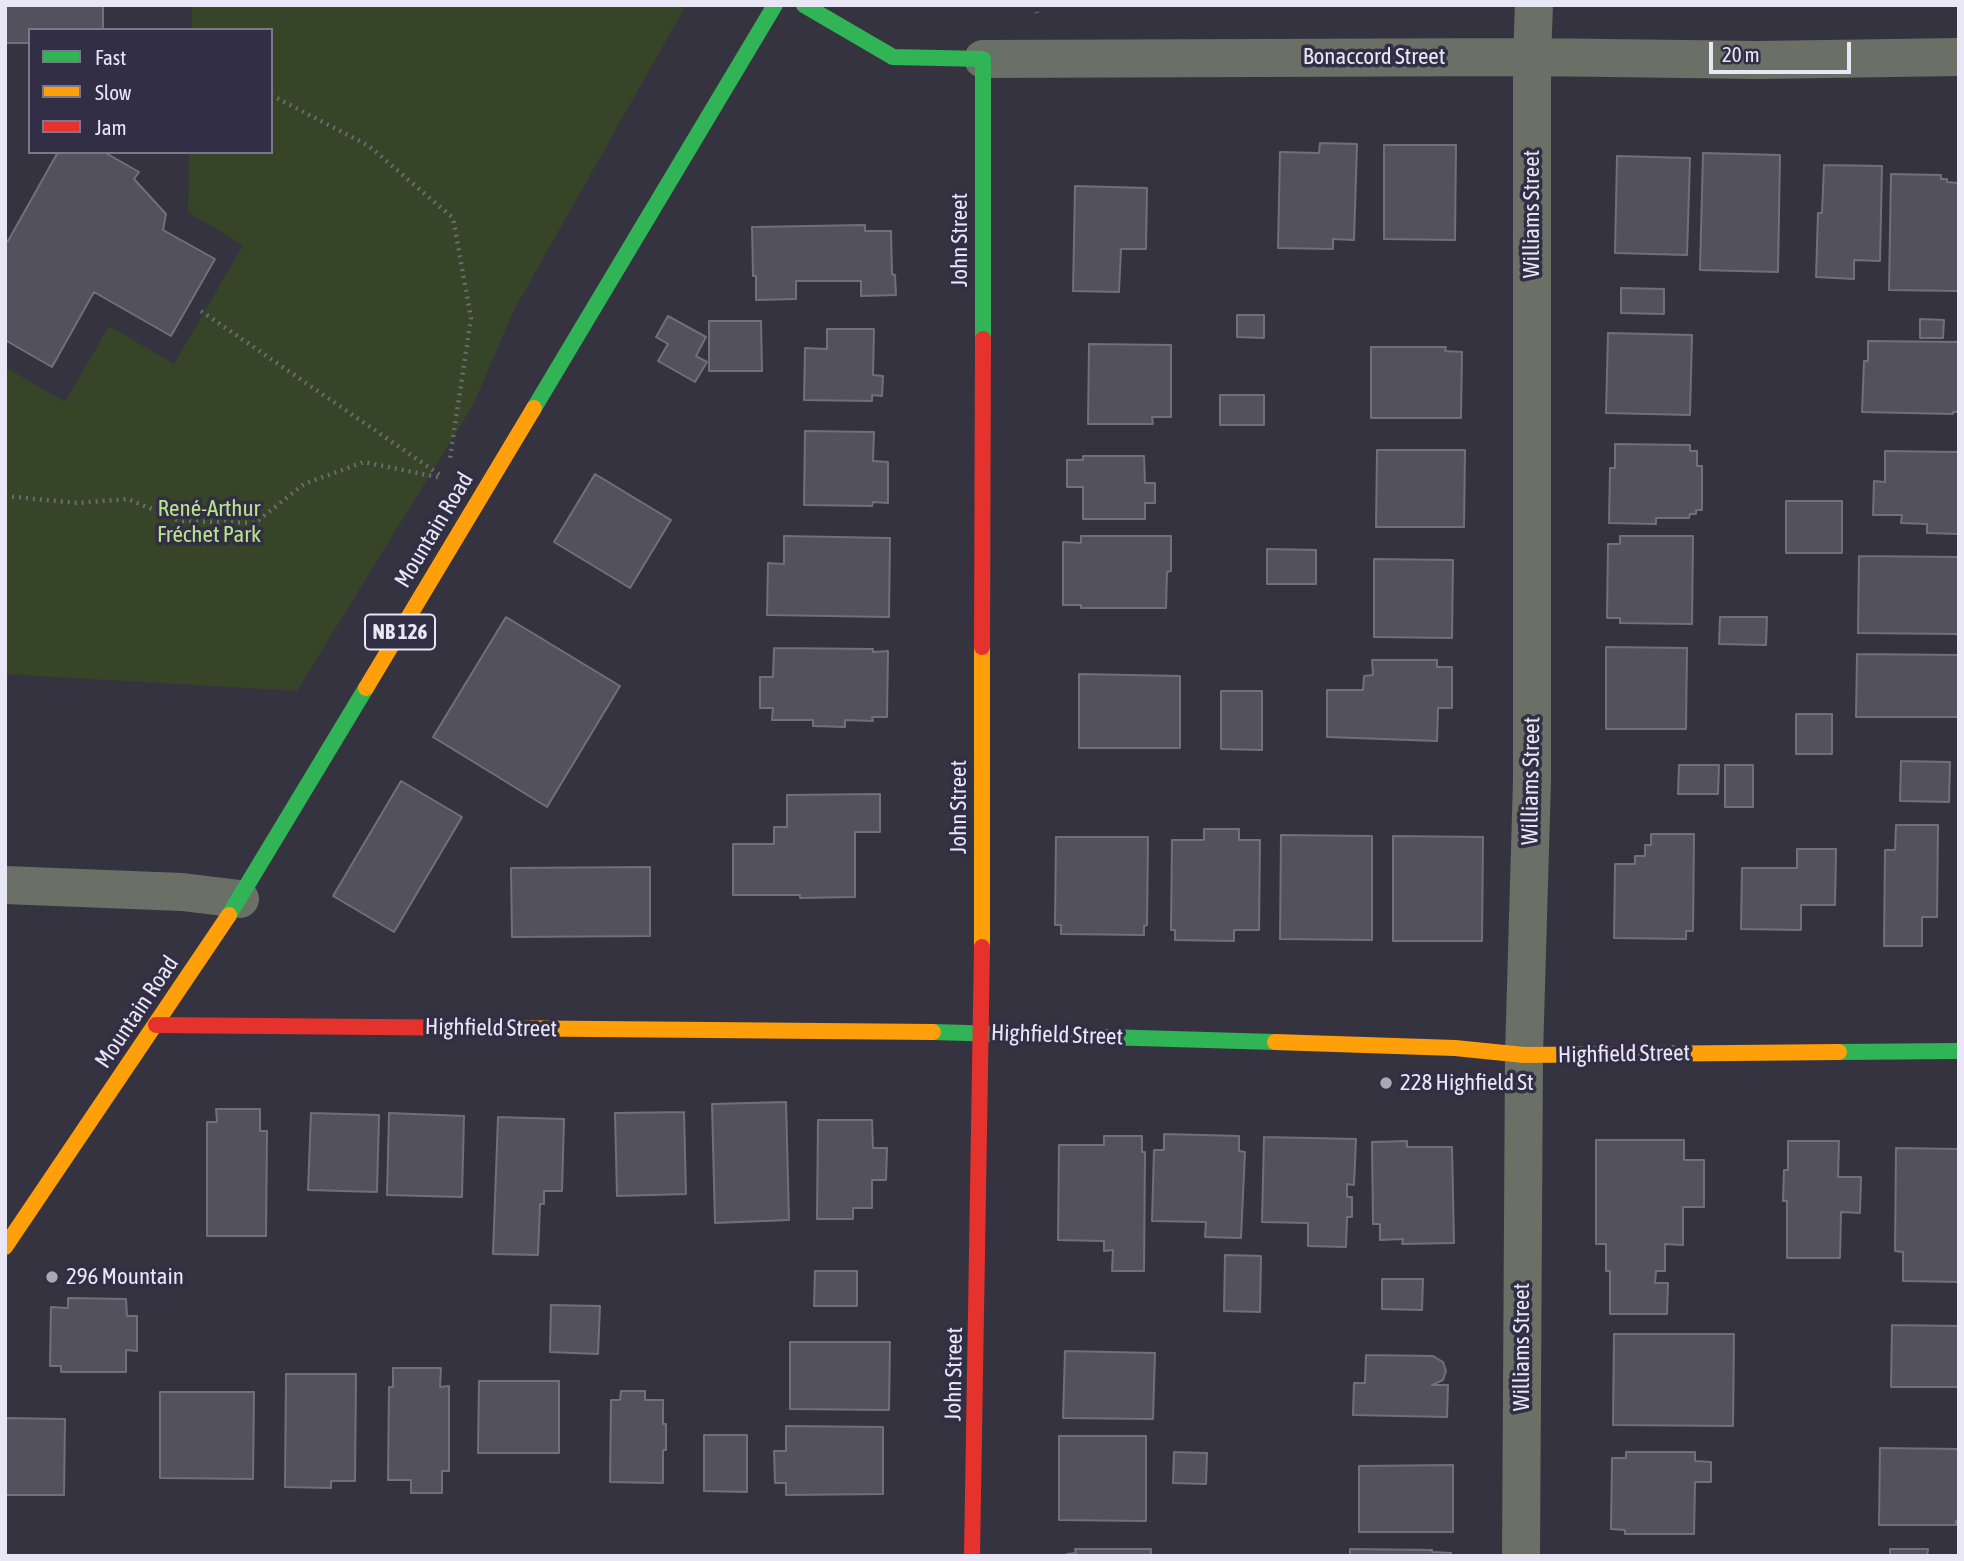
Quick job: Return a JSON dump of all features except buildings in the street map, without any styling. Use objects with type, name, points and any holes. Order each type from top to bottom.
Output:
[{"type":"street","name":"Mountain Road","points":[[5,1247],[240,899],[775,5]]},
{"type":"street","name":"Bonaccord Street","points":[[804,5],[893,57],[1532,57],[1759,60],[1959,57]]},
{"type":"street","name":"Williams Street","points":[[1521,1556],[1524,1055],[1532,780],[1534,5]]},
{"type":"street","name":"John Street","points":[[972,1556],[982,1032],[984,59]]},
{"type":"street","points":[[5,885],[181,892],[240,899]]},
{"type":"street","name":"Highfield Street","points":[[156,1025],[982,1032],[1455,1048],[1524,1055],[1959,1051]]},
{"type":"path","points":[[1036,5],[1037,13]]},
{"type":"path","points":[[273,96],[369,146],[453,218],[471,318],[447,479]]},
{"type":"path","points":[[201,311],[447,479]]},
{"type":"path","points":[[5,496],[77,503],[128,499],[180,521],[255,523],[304,484],[364,461],[447,479]]},
{"type":"green space","name":"René-Arthur Fréchet Park","points":[[192,5],[686,5],[513,312],[473,405],[297,691],[5,674],[5,367],[65,402],[109,326],[174,364],[243,245],[188,212],[189,154],[273,154],[273,28],[192,28]]},
{"type":"traffic: fast","points":[[534,408],[775,5]]},
{"type":"traffic: fast","points":[[804,5],[893,57],[983,59],[983,339]]},
{"type":"traffic: fast","points":[[229,915],[366,688]]},
{"type":"traffic: fast","points":[[933,1032],[1275,1042]]},
{"type":"traffic: fast","points":[[1839,1052],[1959,1051]]},
{"type":"traffic: slow","points":[[366,688],[534,408]]},
{"type":"traffic: slow","points":[[982,647],[982,947]]},
{"type":"traffic: slow","points":[[5,1247],[229,915]]},
{"type":"traffic: slow","points":[[485,1028],[933,1032]]},
{"type":"traffic: slow","points":[[1275,1042],[1455,1048],[1524,1055],[1839,1052]]},
{"type":"traffic: jam","points":[[982,647],[983,339]]},
{"type":"traffic: jam","points":[[972,1556],[982,947]]},
{"type":"traffic: jam","points":[[156,1025],[485,1028]]},
{"type":"place","name":"228 Highfield St","points":[[1386,1083]]},
{"type":"place","name":"296 Mountain","points":[[52,1277]]}]
